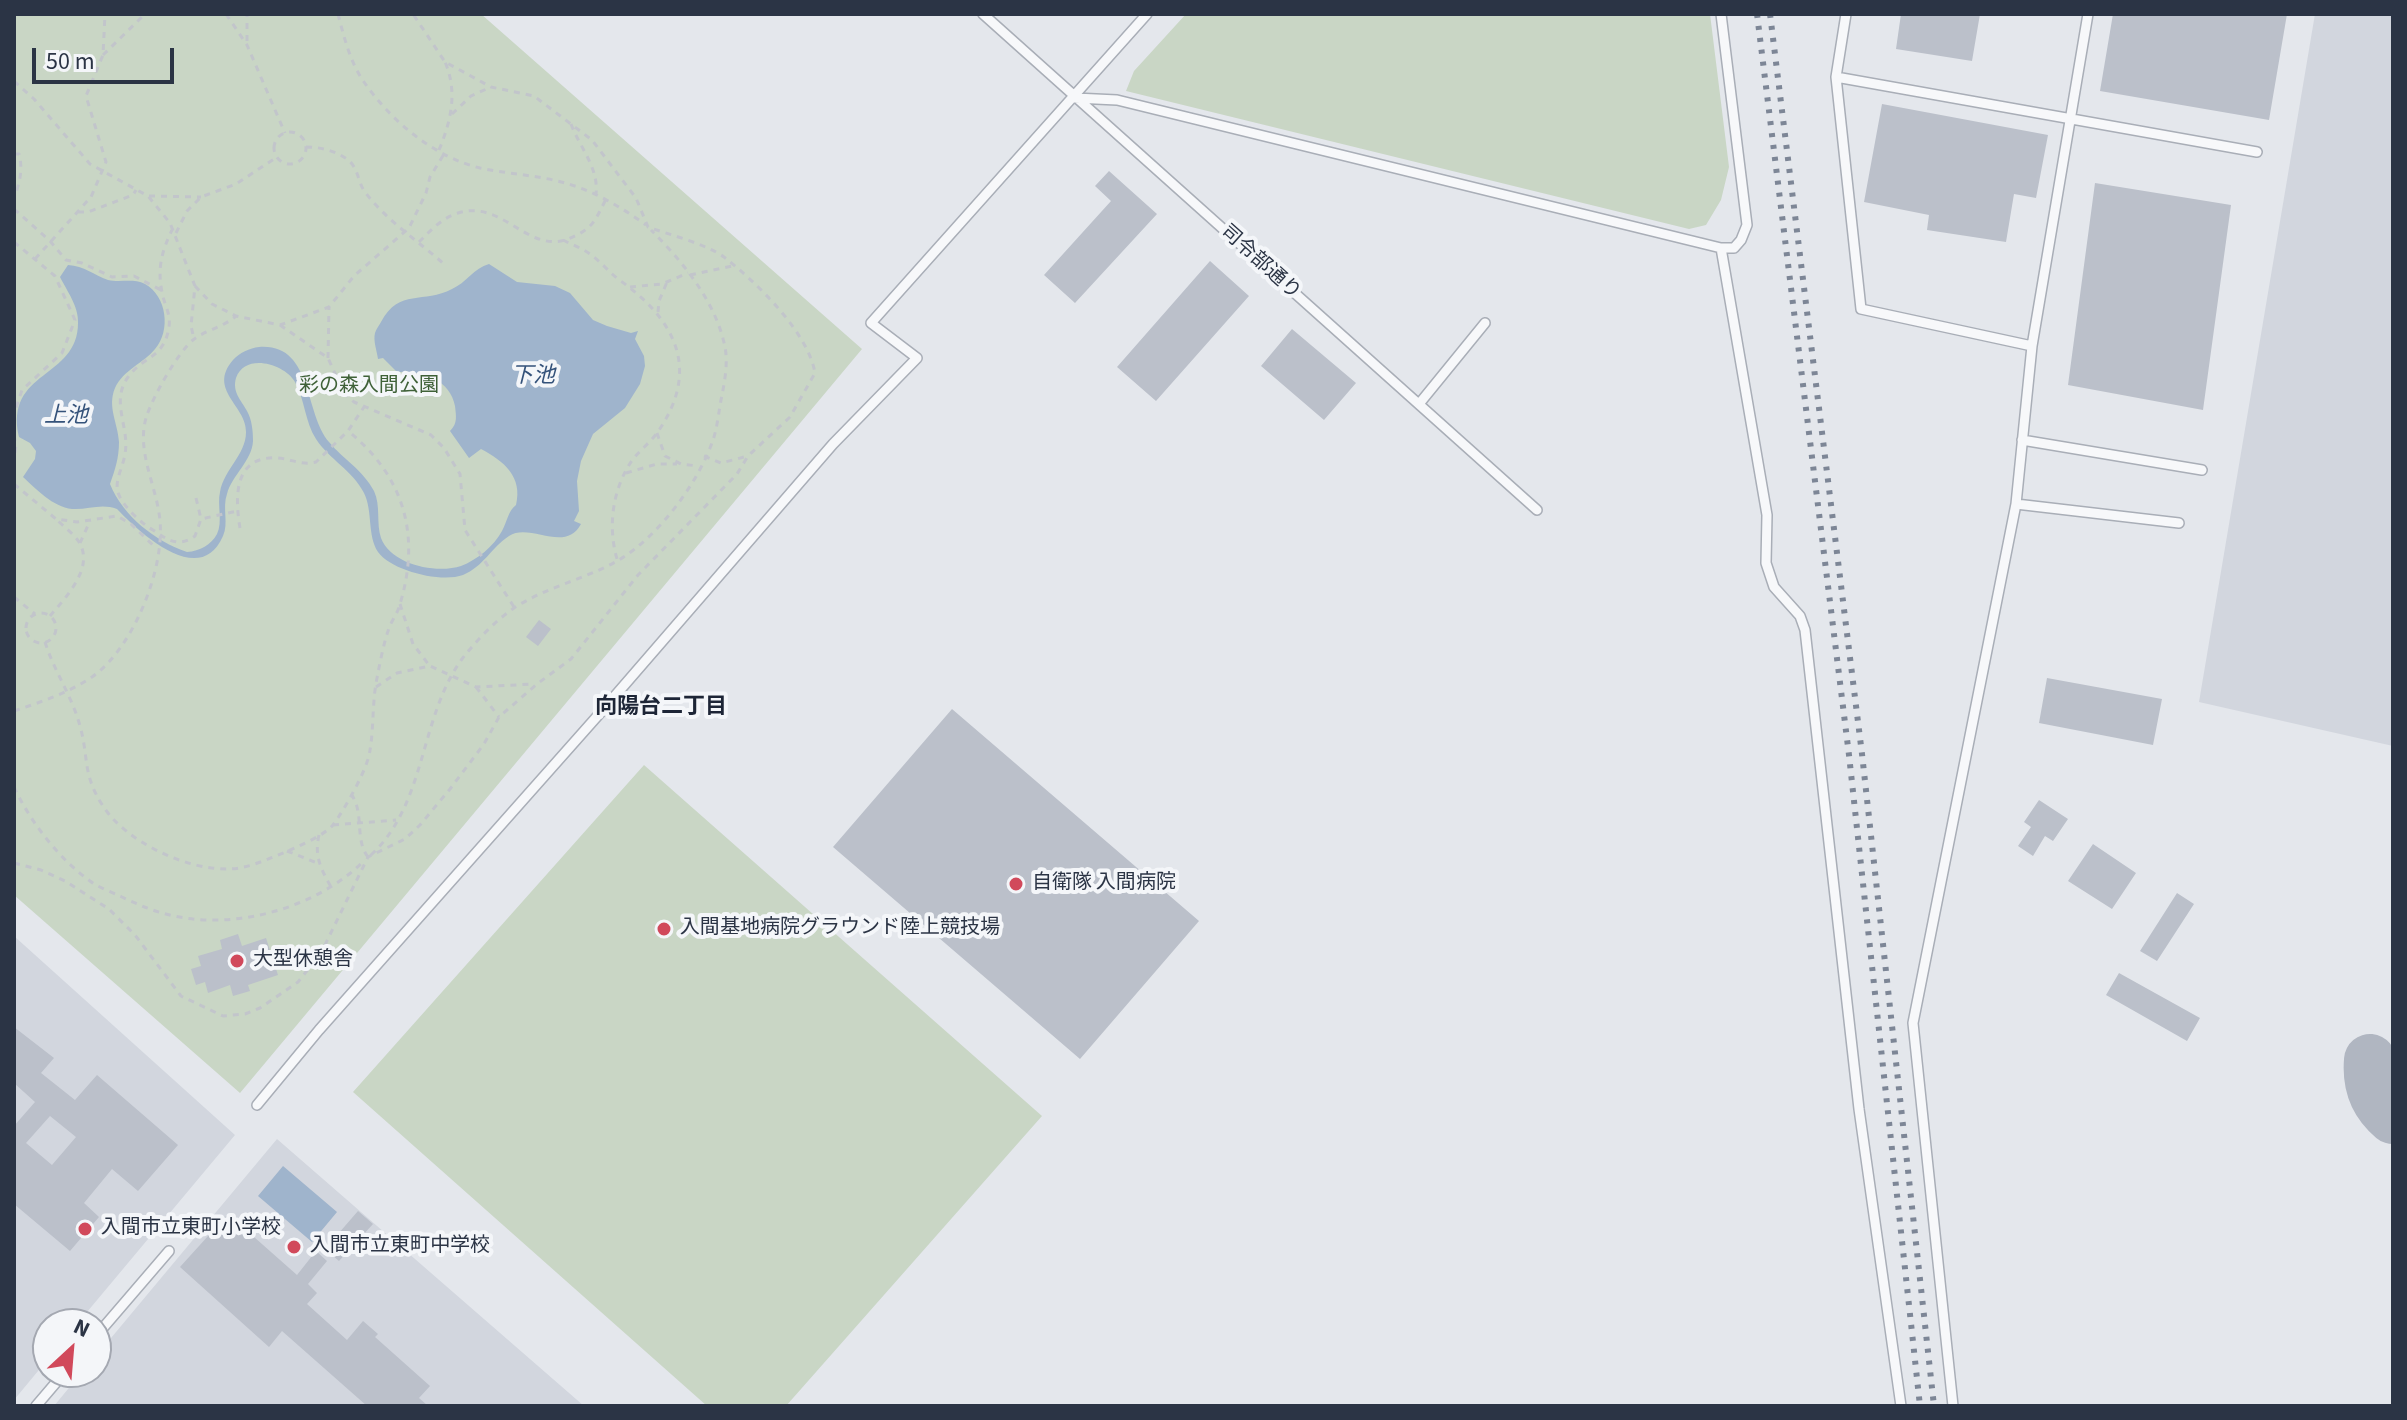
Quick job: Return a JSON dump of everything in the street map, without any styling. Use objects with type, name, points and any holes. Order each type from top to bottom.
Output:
[{"type":"lane","name":"司令部通り","points":[[983,14],[1537,510]]},
{"type":"lane","points":[[257,1105],[319,1030],[833,444],[917,358],[871,323],[1147,14]]},
{"type":"lane","points":[[1075,98],[1117,100],[1721,248],[1734,248],[1747,225],[1721,14]]},
{"type":"lane","points":[[1846,14],[1836,77],[1861,309],[2032,346]]},
{"type":"lane","points":[[1953,1406],[1913,1023],[2016,504],[2032,346],[2088,14]]},
{"type":"lane","points":[[1836,77],[2257,152]]},
{"type":"lane","points":[[1721,248],[1767,515],[1766,563],[1774,587],[1800,616],[1805,630],[1859,1109],[1901,1406]]},
{"type":"lane","points":[[1419,404],[1485,323]]},
{"type":"lane","points":[[2022,440],[2202,470]]},
{"type":"lane","points":[[2016,504],[2179,523]]},
{"type":"lane","points":[[112,1317],[169,1251]]},
{"type":"lane","points":[[36,1406],[51,1388]]},
{"type":"path","points":[[35,259],[95,191],[106,162],[86,96],[103,55],[105,14]]},
{"type":"path","points":[[103,55],[145,14]]},
{"type":"path","points":[[226,14],[247,45],[285,133]]},
{"type":"path","points":[[247,14],[247,45]]},
{"type":"path","points":[[14,787],[25,810],[47,840],[90,881],[147,908],[175,916],[236,918],[299,903],[354,872],[383,843],[418,776],[438,701],[451,677],[480,639],[514,607],[617,561],[643,542],[687,492],[713,439],[725,380],[725,349],[717,322],[674,253],[648,227],[606,199],[562,182],[478,167],[444,154],[421,140],[386,108],[363,81],[345,40],[338,14]]},
{"type":"path","points":[[413,14],[445,62],[451,77],[450,124],[439,151]]},
{"type":"path","points":[[14,863],[65,881],[109,909],[141,942],[181,996],[223,1016],[245,1014],[260,1008],[298,982],[321,953],[368,857],[405,839],[420,825],[460,776],[499,717],[571,659],[638,575],[737,474],[748,456],[790,417],[815,373],[811,358],[783,312],[722,256],[648,227],[636,198],[604,153],[570,121],[528,93],[491,87],[445,62]]},
{"type":"path","points":[[14,81],[34,99],[90,164],[148,196],[201,197],[236,184],[277,157]]},
{"type":"path","points":[[450,116],[471,96],[491,87]]},
{"type":"path","points":[[570,121],[595,172],[598,182],[596,195]]},
{"type":"path","points":[[285,133],[298,134],[306,147],[303,157],[294,163],[277,157],[274,146],[279,136],[285,133]]},
{"type":"path","points":[[306,147],[330,150],[348,160],[357,170],[364,190],[444,264]]},
{"type":"path","points":[[14,154],[19,154],[21,160],[14,197]]},
{"type":"path","points":[[280,325],[329,307],[354,276],[406,231],[444,154]]},
{"type":"path","points":[[78,212],[88,212],[133,195],[136,190]]},
{"type":"path","points":[[148,196],[175,231],[195,286],[212,304],[236,316],[280,325],[328,358]]},
{"type":"path","points":[[196,498],[201,519],[195,536],[181,543],[166,540],[161,533],[154,531],[125,504],[118,495],[116,483],[125,453],[125,434],[119,407],[121,392],[128,378],[163,349],[168,335],[169,313],[161,290],[161,251],[187,211],[201,197]]},
{"type":"path","points":[[419,242],[447,217],[462,211],[497,214],[542,240],[563,240],[589,229],[606,199]]},
{"type":"path","points":[[14,209],[66,260],[82,263],[112,277],[134,276],[161,290]]},
{"type":"path","points":[[563,240],[589,253],[658,312],[671,333],[681,361],[677,392],[657,433],[629,464],[616,497],[610,529],[617,561]]},
{"type":"path","points":[[14,242],[55,276],[75,320],[62,353],[22,390],[14,414]]},
{"type":"path","points":[[630,287],[667,282],[689,274],[732,266]]},
{"type":"path","points":[[658,312],[667,282]]},
{"type":"path","points":[[194,339],[191,326],[195,286]]},
{"type":"path","points":[[329,307],[328,358],[344,393],[364,407],[431,435],[444,448],[460,474],[465,530],[514,607]]},
{"type":"path","points":[[14,711],[68,691],[104,667],[128,636],[146,599],[161,533],[145,457],[144,424],[156,393],[194,339],[223,327],[236,316]]},
{"type":"path","points":[[240,528],[237,487],[245,472],[255,463],[277,458],[309,465],[337,445],[364,407]]},
{"type":"path","points":[[45,642],[51,661],[68,691],[81,729],[86,771],[92,786],[113,820],[131,836],[185,863],[225,869],[250,866],[319,835],[333,825],[369,759],[376,687],[387,633],[400,604],[409,555],[410,541],[400,494],[372,453],[348,431]]},
{"type":"path","points":[[657,433],[665,456],[681,464]]},
{"type":"path","points":[[14,435],[14,460]]},
{"type":"path","points":[[704,456],[721,463],[748,456]]},
{"type":"path","points":[[625,473],[657,464],[700,466]]},
{"type":"path","points":[[14,484],[80,543]]},
{"type":"path","points":[[201,519],[237,511]]},
{"type":"path","points":[[56,519],[77,522],[109,515],[124,519],[158,548]]},
{"type":"path","points":[[50,616],[80,574],[80,543],[91,519]]},
{"type":"path","points":[[14,597],[35,614]]},
{"type":"path","points":[[400,604],[413,644],[430,666],[476,687],[537,684]]},
{"type":"path","points":[[44,613],[55,622],[56,632],[45,642],[36,642],[26,632],[27,622],[35,614],[44,613]]},
{"type":"path","points":[[376,687],[397,673],[430,666]]},
{"type":"path","points":[[476,687],[499,717]]},
{"type":"path","points":[[351,794],[359,808],[362,848],[368,857]]},
{"type":"path","points":[[333,825],[396,820]]},
{"type":"path","points":[[319,835],[316,851],[318,863],[331,887]]},
{"type":"path","points":[[287,851],[318,863]]},
{"type":"shaded area","points":[[2315,14],[2393,14],[2393,746],[2199,702]]},
{"type":"shaded area","name":"入間市立東町小学校","points":[[14,936],[235,1135],[90,1308],[32,1308],[32,1378],[14,1400]]},
{"type":"shaded area","name":"入間市立東町中学校","points":[[277,1139],[584,1406],[54,1406],[69,1388],[112,1388],[112,1337]]},
{"type":"green space","name":"彩の森入間公園","points":[[14,14],[481,14],[862,349],[240,1093],[14,895]]},
{"type":"green space","points":[[1186,14],[1710,14],[1729,167],[1721,200],[1706,225],[1689,229],[1126,91],[1134,71]]},
{"type":"green space","name":"入間基地病院グラウンド陸上競技場","points":[[644,765],[1042,1116],[786,1406],[707,1406],[353,1092]]},
{"type":"water","points":[[489,264],[517,282],[555,286],[570,293],[593,320],[631,333],[638,331],[635,339],[644,356],[645,366],[640,384],[625,408],[593,434],[581,461],[577,481],[579,511],[574,521],[581,524],[566,537],[517,533],[509,536],[470,571],[454,577],[418,574],[394,565],[378,552],[375,545],[364,493],[312,432],[295,382],[283,370],[256,363],[241,370],[235,383],[236,392],[251,422],[252,448],[227,494],[223,536],[213,551],[200,558],[185,557],[170,551],[140,531],[117,509],[72,509],[58,505],[23,477],[35,459],[36,451],[19,437],[17,415],[22,399],[31,386],[67,355],[75,341],[77,311],[60,277],[68,265],[74,266],[108,280],[145,284],[162,305],[165,324],[160,342],[119,382],[112,402],[119,442],[110,484],[123,507],[141,526],[187,552],[205,547],[212,541],[220,524],[222,484],[242,448],[246,432],[241,414],[226,389],[226,371],[238,355],[248,350],[259,347],[276,349],[289,356],[298,368],[329,442],[374,491],[381,538],[386,547],[404,561],[416,565],[440,569],[461,566],[479,556],[499,537],[509,513],[516,505],[517,486],[510,471],[481,449],[469,458],[450,431],[456,413],[447,389],[434,378],[397,372],[383,358],[378,359],[375,336],[388,311],[396,305],[452,289]]},
{"type":"water","points":[[283,1166],[337,1212],[312,1242],[258,1196]]},
{"type":"building","points":[[1901,14],[1980,14],[1972,61],[1896,49]]},
{"type":"building","points":[[2113,14],[2287,14],[2269,120],[2100,91]]},
{"type":"building","points":[[1882,104],[2048,135],[2036,198],[2014,194],[2006,242],[1927,230],[1929,215],[1864,202]]},
{"type":"building","points":[[1109,171],[1157,214],[1075,303],[1044,275],[1111,201],[1095,186]]},
{"type":"building","points":[[2095,183],[2231,205],[2203,410],[2068,385]]},
{"type":"building","points":[[1210,261],[1249,296],[1156,401],[1117,367]]},
{"type":"building","points":[[1292,329],[1356,383],[1324,420],[1261,366]]},
{"type":"building","points":[[539,620],[551,629],[538,646],[526,637]]},
{"type":"building","points":[[2047,678],[2162,699],[2153,745],[2039,723]]},
{"type":"building","name":"自衛隊 入間病院","points":[[952,709],[1199,921],[1080,1059],[833,847]]},
{"type":"building","points":[[2039,800],[2068,819],[2053,841],[2045,836],[2033,856],[2018,846],[2031,827],[2024,822]]},
{"type":"building","points":[[2093,844],[2136,873],[2112,909],[2068,881]]},
{"type":"building","points":[[2177,893],[2194,904],[2157,961],[2140,951]]},
{"type":"building","name":"大型休憩舎","points":[[238,934],[242,946],[266,938],[278,975],[248,985],[250,991],[233,996],[230,985],[208,993],[205,982],[196,985],[191,969],[201,966],[198,956],[222,949],[220,940]]},
{"type":"building","points":[[2119,973],[2200,1018],[2187,1041],[2106,995]]},
{"type":"building","points":[[14,1027],[54,1058],[41,1073],[75,1100],[97,1075],[178,1145],[138,1191],[112,1169],[84,1203],[99,1217],[70,1251],[14,1204],[14,1126],[35,1102],[14,1083]],"holes":[[[50,1116],[76,1137],[52,1165],[26,1143]]]},
{"type":"building","points":[[358,1211],[373,1224],[339,1261],[325,1249]]},
{"type":"building","points":[[228,1214],[297,1275],[316,1251],[327,1261],[308,1284],[317,1293],[307,1304],[347,1340],[363,1321],[378,1334],[375,1337],[430,1386],[419,1398],[428,1406],[367,1406],[282,1331],[269,1347],[180,1267]]},
{"type":"taxiway","points":[[2370,1060],[2374,1092],[2393,1118]]},
{"type":"railway","points":[[1757,14],[1849,755],[1920,1406]]},
{"type":"railway","points":[[1770,14],[1862,754],[1934,1406]]},
{"type":"place","name":"自衛隊 入間病院","points":[[1016,884]]},
{"type":"place","name":"入間基地病院グラウンド陸上競技場","points":[[664,929]]},
{"type":"place","name":"大型休憩舎","points":[[237,961]]},
{"type":"place","name":"入間市立東町小学校","points":[[85,1229]]},
{"type":"place","name":"入間市立東町中学校","points":[[294,1247]]},
{"type":"district","name":"向陽台二丁目","points":[[661,708]]},
{"type":"water label","name":"下池","points":[[533,377]]},
{"type":"water label","name":"上池","points":[[66,417]]}]
